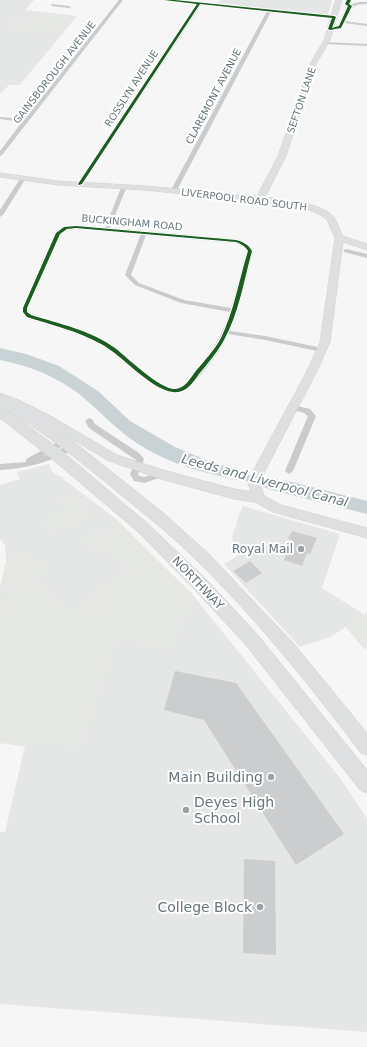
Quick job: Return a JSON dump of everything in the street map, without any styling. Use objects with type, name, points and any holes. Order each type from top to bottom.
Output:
[{"type":"highway","points":[[0,398],[40,425],[42,431],[56,442],[60,448]]},
{"type":"highway","name":"NORTHWAY","points":[[0,412],[60,448],[172,529],[204,559],[271,629],[330,698],[367,746]]},
{"type":"highway","name":"NORTHWAY","points":[[60,448],[201,585],[261,651],[367,784]]},
{"type":"main road","name":"SEFTON LANE","points":[[260,199],[282,156],[313,64],[325,43],[340,0]]},
{"type":"main road","name":"LIVERPOOL ROAD SOUTH","points":[[0,175],[80,184],[174,190],[260,199],[306,206],[322,212],[331,218],[339,238],[326,334],[322,350],[259,471],[254,484],[259,498]]},
{"type":"main road","points":[[339,238],[367,247]]},
{"type":"main road","points":[[0,398],[15,403],[45,418],[104,453],[138,466],[161,474],[234,494],[259,498],[265,503],[278,509],[367,534]]},
{"type":"street","points":[[62,6],[67,0]]},
{"type":"street","name":"GAINSBOROUGH AVENUE","points":[[0,154],[121,0]]},
{"type":"street","points":[[166,0],[334,17]]},
{"type":"street","points":[[330,29],[337,29],[350,6],[355,3],[367,3]]},
{"type":"street","name":"ROSSLYN AVENUE","points":[[80,184],[199,4]]},
{"type":"street","points":[[52,5],[69,7]]},
{"type":"street","name":"CLAREMONT AVENUE","points":[[174,190],[268,10]]},
{"type":"street","points":[[342,22],[367,25]]},
{"type":"street","points":[[325,43],[367,45]]},
{"type":"street","points":[[0,118],[26,121]]},
{"type":"street","points":[[0,215],[23,178]]},
{"type":"street","points":[[107,229],[124,186]]},
{"type":"street","name":"BUCKINGHAM ROAD","points":[[70,227],[144,233],[236,241],[245,245],[250,251],[226,332],[218,348],[186,387],[175,391],[162,386],[112,348],[70,328],[29,316],[25,312],[25,308],[58,233],[61,230],[70,227]]},
{"type":"street","points":[[144,233],[128,275],[132,280],[137,284],[183,302],[233,310]]},
{"type":"street","points":[[346,251],[367,256]]},
{"type":"street","points":[[226,332],[273,339],[322,350]]},
{"type":"street","points":[[288,471],[312,416],[306,411],[293,407]]},
{"type":"street","points":[[89,421],[92,426],[136,455],[140,459],[138,466]]},
{"type":"street","points":[[0,467],[21,466],[44,460],[60,448]]},
{"type":"shaded area","points":[[0,0],[34,0],[25,10],[77,16],[20,85],[9,85],[0,94]]},
{"type":"shaded area","points":[[220,0],[332,0],[328,16],[218,4]]},
{"type":"shaded area","points":[[46,13],[70,15],[54,34],[5,29],[13,20],[38,22]]},
{"type":"shaded area","name":"Deyes High School","points":[[49,464],[53,473],[64,478],[63,479],[115,518],[193,595],[340,778],[367,818],[367,1032],[0,1004],[0,832],[5,832],[25,746],[0,743],[0,587],[6,561],[5,545],[0,539],[0,485],[20,479],[17,472]]},
{"type":"shaded area","points":[[68,496],[92,515],[83,521],[60,502]]},
{"type":"shaded area","points":[[243,506],[340,534],[322,588],[365,615],[330,637],[300,647],[224,564],[242,553],[233,543],[232,537],[237,523],[236,522]]},
{"type":"shaded area","points":[[61,510],[80,520],[54,533],[45,523],[41,522]]},
{"type":"shaded area","points":[[115,518],[193,595],[172,650],[120,639],[116,642],[80,747],[26,743],[25,746],[0,743],[0,620],[9,587],[23,586],[40,580],[69,610],[74,607],[82,613],[91,614],[101,607],[101,600],[94,592],[129,570],[104,546],[94,552],[80,538],[95,529],[101,534],[102,542]]},
{"type":"shaded area","points":[[21,551],[31,561],[36,558],[49,570],[28,581],[14,584],[16,572],[27,568],[27,565],[23,564],[14,571],[13,584],[4,584],[7,573],[4,570],[6,564]]},
{"type":"shaded area","points":[[92,594],[99,601],[98,607],[90,612],[83,611],[79,606],[87,601],[85,598]]},
{"type":"shaded area","points":[[367,610],[367,649],[363,648],[346,627],[365,615]]},
{"type":"water","name":"Leeds and Liverpool Canal","points":[[0,348],[26,354],[59,366],[98,391],[130,421],[175,447],[213,463],[242,470],[249,475],[269,480],[276,479],[292,482],[367,501],[367,514],[272,490],[243,480],[177,464],[134,441],[118,429],[78,393],[60,381],[31,368],[0,360]]},
{"type":"building","name":"Royal Mail","points":[[292,531],[317,538],[310,554],[307,553],[302,566],[284,560],[292,540],[288,539]]},
{"type":"building","points":[[250,561],[262,573],[246,583],[233,571]]},
{"type":"building","name":"Main Building","points":[[175,671],[236,683],[344,834],[296,865],[204,720],[164,710]]},
{"type":"building","name":"College Block","points":[[244,859],[275,861],[276,955],[243,953]]},
{"type":"cycle path","points":[[166,0],[334,17],[330,29],[340,27],[350,6],[347,4],[349,0]]},
{"type":"cycle path","points":[[80,184],[199,4]]},
{"type":"cycle path","points":[[76,227],[236,241],[244,244],[249,249],[250,251],[233,315],[223,339],[212,356],[185,387],[175,391],[169,390],[152,381],[119,353],[103,343],[83,333],[29,316],[25,312],[25,308],[58,233],[66,228],[76,227]]},
{"type":"place","name":"Royal Mail","points":[[301,549]]},
{"type":"place","name":"Main Building","points":[[271,777]]},
{"type":"place","name":"Deyes High School","points":[[186,810]]},
{"type":"place","name":"College Block","points":[[260,907]]}]
